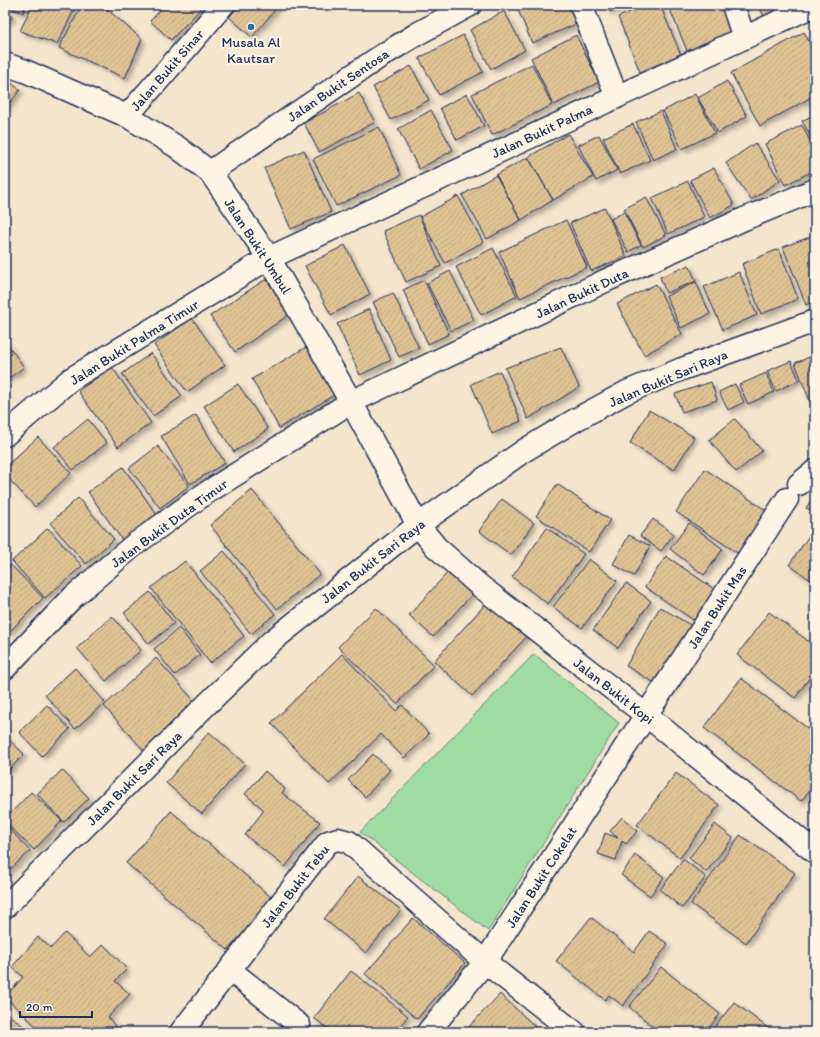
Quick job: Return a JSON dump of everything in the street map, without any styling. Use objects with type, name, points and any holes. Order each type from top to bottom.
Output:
[{"type":"street","name":"Jalan Bukit Sinar","points":[[127,116],[222,5]]},
{"type":"street","name":"Jalan Bukit Sentosa","points":[[210,172],[378,58],[417,34],[470,5]]},
{"type":"street","points":[[581,5],[617,97]]},
{"type":"street","points":[[733,5],[744,38]]},
{"type":"street","name":"Jalan Bukit Palma","points":[[269,258],[815,5]]},
{"type":"street","name":"Jalan Bukit Umbul","points":[[5,64],[25,71],[127,116],[177,147],[210,172],[269,258],[351,402],[418,525]]},
{"type":"street","name":"Jalan Bukit Duta","points":[[351,402],[607,280],[815,190]]},
{"type":"street","name":"Jalan Bukit Palma Timur","points":[[5,435],[71,379],[269,258]]},
{"type":"street","name":"Jalan Bukit Sari Raya","points":[[5,907],[198,713],[272,641],[418,525],[525,450],[577,419],[627,392],[682,369],[815,321]]},
{"type":"street","name":"Jalan Bukit Duta Timur","points":[[5,668],[74,596],[134,544],[202,495],[351,402]]},
{"type":"street","name":"Jalan Bukit Mas","points":[[646,715],[800,485]]},
{"type":"street","name":"Jalan Bukit Kopi","points":[[418,525],[436,547],[480,586],[646,715],[814,849]]},
{"type":"street","name":"Jalan Bukit Cokelat","points":[[428,1032],[485,962],[646,715]]},
{"type":"street","name":"Jalan Bukit Tebu","points":[[181,1032],[328,842],[338,839],[349,842],[485,962],[574,1032]]},
{"type":"street","points":[[230,970],[299,1026]]},
{"type":"green space","points":[[534,654],[619,723],[488,931],[360,832]]},
{"type":"building","points":[[10,5],[26,5],[23,13],[9,7]]},
{"type":"building","points":[[32,5],[69,5],[75,8],[57,44],[20,31]]},
{"type":"building","points":[[82,5],[102,5],[142,39],[125,78],[59,48]]},
{"type":"building","points":[[165,5],[204,5],[171,40],[150,21]]},
{"type":"building","name":"Musala Al Kautsar","points":[[240,5],[279,5],[252,37],[229,17]]},
{"type":"building","points":[[516,5],[574,5],[581,22],[532,43]]},
{"type":"building","points":[[605,5],[622,5],[610,12]]},
{"type":"building","points":[[647,5],[660,5],[681,55],[640,72],[618,17]]},
{"type":"building","points":[[668,5],[722,5],[734,34],[688,53]]},
{"type":"building","points":[[758,5],[785,5],[764,16]]},
{"type":"building","points":[[5,8],[13,17],[5,24]]},
{"type":"building","points":[[504,11],[525,50],[491,69],[470,30]]},
{"type":"building","points":[[804,32],[815,53],[815,95],[760,126],[731,73]]},
{"type":"building","points":[[463,35],[483,72],[439,95],[419,58]]},
{"type":"building","points":[[576,35],[599,82],[554,105],[531,58]]},
{"type":"building","points":[[532,64],[552,105],[492,135],[472,94]]},
{"type":"building","points":[[411,66],[429,100],[391,120],[373,87]]},
{"type":"building","points":[[5,78],[20,90],[5,109]]},
{"type":"building","points":[[727,81],[747,116],[718,133],[698,98]]},
{"type":"building","points":[[359,93],[375,122],[319,152],[304,123]]},
{"type":"building","points":[[467,94],[484,126],[457,140],[440,108]]},
{"type":"building","points":[[695,94],[715,133],[682,149],[663,111]]},
{"type":"building","points":[[431,110],[453,150],[419,169],[398,129]]},
{"type":"building","points":[[661,111],[677,149],[653,160],[636,122]]},
{"type":"building","points":[[815,114],[815,144],[802,121]]},
{"type":"building","points":[[633,124],[650,160],[620,174],[603,138]]},
{"type":"building","points":[[802,125],[815,151],[815,170],[785,185],[765,144]]},
{"type":"building","points":[[379,127],[401,175],[336,206],[313,159]]},
{"type":"building","points":[[568,134],[593,177],[553,200],[528,157]]},
{"type":"building","points":[[599,135],[617,170],[596,181],[578,145]]},
{"type":"building","points":[[755,143],[780,180],[751,200],[726,163]]},
{"type":"building","points":[[304,150],[331,212],[291,229],[264,168]]},
{"type":"building","points":[[528,157],[553,200],[521,220],[496,175]]},
{"type":"building","points":[[714,168],[734,205],[710,218],[690,180]]},
{"type":"building","points":[[496,175],[521,220],[487,239],[462,195]]},
{"type":"building","points":[[688,181],[704,217],[668,234],[652,198]]},
{"type":"building","points":[[458,196],[483,242],[445,263],[420,217]]},
{"type":"building","points":[[646,197],[666,235],[643,247],[624,209]]},
{"type":"building","points":[[605,208],[626,256],[591,271],[570,223]]},
{"type":"building","points":[[624,212],[641,245],[628,252],[611,219]]},
{"type":"building","points":[[419,215],[441,266],[406,282],[383,231]]},
{"type":"building","points":[[566,220],[587,267],[520,298],[499,252]]},
{"type":"building","points":[[815,235],[815,301],[806,305],[783,247]]},
{"type":"building","points":[[345,245],[370,294],[331,315],[305,266]]},
{"type":"building","points":[[493,248],[517,296],[481,315],[456,267]]},
{"type":"building","points":[[779,249],[798,299],[761,314],[742,264]]},
{"type":"building","points":[[689,265],[696,281],[666,293],[660,277]]},
{"type":"building","points":[[450,271],[474,320],[451,331],[427,283]]},
{"type":"building","points":[[739,272],[757,315],[723,330],[704,287]]},
{"type":"building","points":[[266,279],[290,314],[235,352],[210,316]]},
{"type":"building","points":[[424,280],[449,334],[428,344],[403,290]]},
{"type":"building","points":[[696,282],[710,314],[681,328],[666,296]]},
{"type":"building","points":[[656,284],[682,334],[644,355],[617,304]]},
{"type":"building","points":[[393,293],[419,348],[399,357],[373,302]]},
{"type":"building","points":[[369,309],[391,360],[360,375],[337,324]]},
{"type":"building","points":[[192,318],[225,365],[187,392],[154,345]]},
{"type":"building","points":[[5,341],[24,367],[5,381]]},
{"type":"building","points":[[308,346],[336,394],[279,428],[252,379]]},
{"type":"building","points":[[561,347],[579,387],[528,419],[505,368]]},
{"type":"building","points":[[151,353],[182,396],[153,416],[122,374]]},
{"type":"building","points":[[815,355],[815,402],[811,404],[795,363]]},
{"type":"building","points":[[791,361],[799,380],[776,391],[767,371]]},
{"type":"building","points":[[112,367],[151,423],[118,447],[78,391]]},
{"type":"building","points":[[500,371],[521,421],[492,434],[471,384]]},
{"type":"building","points":[[766,373],[774,392],[748,404],[739,385]]},
{"type":"building","points":[[711,382],[717,400],[682,412],[675,394]]},
{"type":"building","points":[[238,384],[268,429],[234,452],[204,406]]},
{"type":"building","points":[[735,384],[744,402],[728,410],[719,392]]},
{"type":"building","points":[[649,410],[694,437],[674,470],[630,443]]},
{"type":"building","points":[[196,415],[225,463],[190,484],[161,436]]},
{"type":"building","points":[[88,419],[107,443],[73,470],[54,447]]},
{"type":"building","points":[[735,419],[762,451],[736,472],[709,440]]},
{"type":"building","points":[[38,437],[71,473],[35,507],[5,475],[5,467]]},
{"type":"building","points":[[158,446],[189,486],[160,508],[129,468]]},
{"type":"building","points":[[123,467],[157,515],[123,541],[88,492]]},
{"type":"building","points":[[705,469],[767,511],[739,554],[676,512]]},
{"type":"building","points":[[557,484],[610,520],[589,552],[536,516]]},
{"type":"building","points":[[252,490],[320,574],[277,609],[210,525]]},
{"type":"building","points":[[815,494],[815,513],[806,508]]},
{"type":"building","points":[[78,498],[114,539],[86,564],[50,523]]},
{"type":"building","points":[[502,499],[534,523],[511,555],[479,531]]},
{"type":"building","points":[[653,519],[674,534],[661,551],[640,536]]},
{"type":"building","points":[[689,523],[723,549],[704,575],[670,549]]},
{"type":"building","points":[[815,527],[815,583],[789,565]]},
{"type":"building","points":[[48,528],[82,566],[45,598],[12,561]]},
{"type":"building","points":[[547,528],[584,554],[548,604],[512,577]]},
{"type":"building","points":[[629,535],[650,546],[634,576],[613,564]]},
{"type":"building","points":[[224,551],[275,614],[251,634],[200,571]]},
{"type":"building","points":[[666,556],[726,597],[705,628],[645,587]]},
{"type":"building","points":[[589,559],[617,581],[582,628],[553,607]]},
{"type":"building","points":[[185,561],[244,636],[210,663],[151,588]]},
{"type":"building","points":[[11,565],[43,598],[9,632],[5,628],[5,570]]},
{"type":"building","points":[[449,571],[473,593],[433,637],[409,615]]},
{"type":"building","points":[[626,583],[651,601],[618,648],[593,630]]},
{"type":"building","points":[[150,592],[174,623],[149,644],[124,613]]},
{"type":"building","points":[[489,600],[528,635],[472,696],[434,661]]},
{"type":"building","points":[[660,607],[704,633],[670,692],[626,666]]},
{"type":"building","points":[[376,608],[434,665],[397,704],[338,647]]},
{"type":"building","points":[[769,612],[815,646],[815,670],[795,698],[737,655]]},
{"type":"building","points":[[112,616],[141,650],[106,681],[77,648]]},
{"type":"building","points":[[179,628],[200,655],[175,675],[154,649]]},
{"type":"building","points":[[342,654],[396,711],[402,705],[429,734],[404,758],[381,734],[329,784],[271,723]]},
{"type":"building","points":[[156,658],[198,705],[145,752],[104,706]]},
{"type":"building","points":[[75,668],[105,702],[75,729],[45,695]]},
{"type":"building","points":[[741,678],[815,734],[815,783],[801,801],[704,728]]},
{"type":"building","points":[[47,705],[70,729],[42,756],[19,732]]},
{"type":"building","points":[[209,732],[245,764],[202,814],[166,783]]},
{"type":"building","points":[[5,736],[24,754],[5,774]]},
{"type":"building","points":[[373,754],[390,770],[365,797],[348,780]]},
{"type":"building","points":[[62,770],[89,798],[64,822],[37,794]]},
{"type":"building","points":[[265,771],[285,789],[282,793],[320,822],[285,867],[245,835],[264,810],[245,794]]},
{"type":"building","points":[[676,773],[719,805],[680,858],[637,825]]},
{"type":"building","points":[[31,792],[62,821],[34,850],[5,822],[5,819]]},
{"type":"building","points":[[171,811],[273,899],[228,950],[126,863]]},
{"type":"building","points":[[622,817],[637,831],[626,844],[622,841],[616,860],[598,854],[605,833],[618,838],[610,831]]},
{"type":"building","points":[[5,824],[30,851],[5,874]]},
{"type":"building","points":[[715,824],[733,838],[706,872],[689,858]]},
{"type":"building","points":[[740,835],[795,873],[746,943],[691,904]]},
{"type":"building","points":[[635,855],[664,877],[650,896],[621,875]]},
{"type":"building","points":[[683,859],[706,877],[682,908],[660,890]]},
{"type":"building","points":[[358,876],[401,910],[366,953],[324,919]]},
{"type":"building","points":[[591,917],[634,952],[649,931],[668,944],[623,1006],[609,995],[605,1000],[556,961]]},
{"type":"building","points":[[413,918],[465,963],[417,1019],[365,974]]},
{"type":"building","points":[[65,933],[90,957],[103,944],[127,969],[115,981],[130,994],[108,1017],[119,1031],[118,1032],[42,1032],[5,997],[23,977],[12,967],[38,937],[51,948]]},
{"type":"building","points":[[661,967],[720,1014],[706,1032],[660,1032],[629,1007]]},
{"type":"building","points":[[351,971],[408,1016],[395,1032],[332,1032],[314,1018]]},
{"type":"building","points":[[500,994],[541,1032],[466,1032],[465,1031]]},
{"type":"building","points":[[734,1002],[773,1032],[711,1032]]},
{"type":"building","points":[[5,1012],[31,1032],[5,1032]]},
{"type":"place","name":"Musala Al Kautsar","points":[[251,27]]}]
